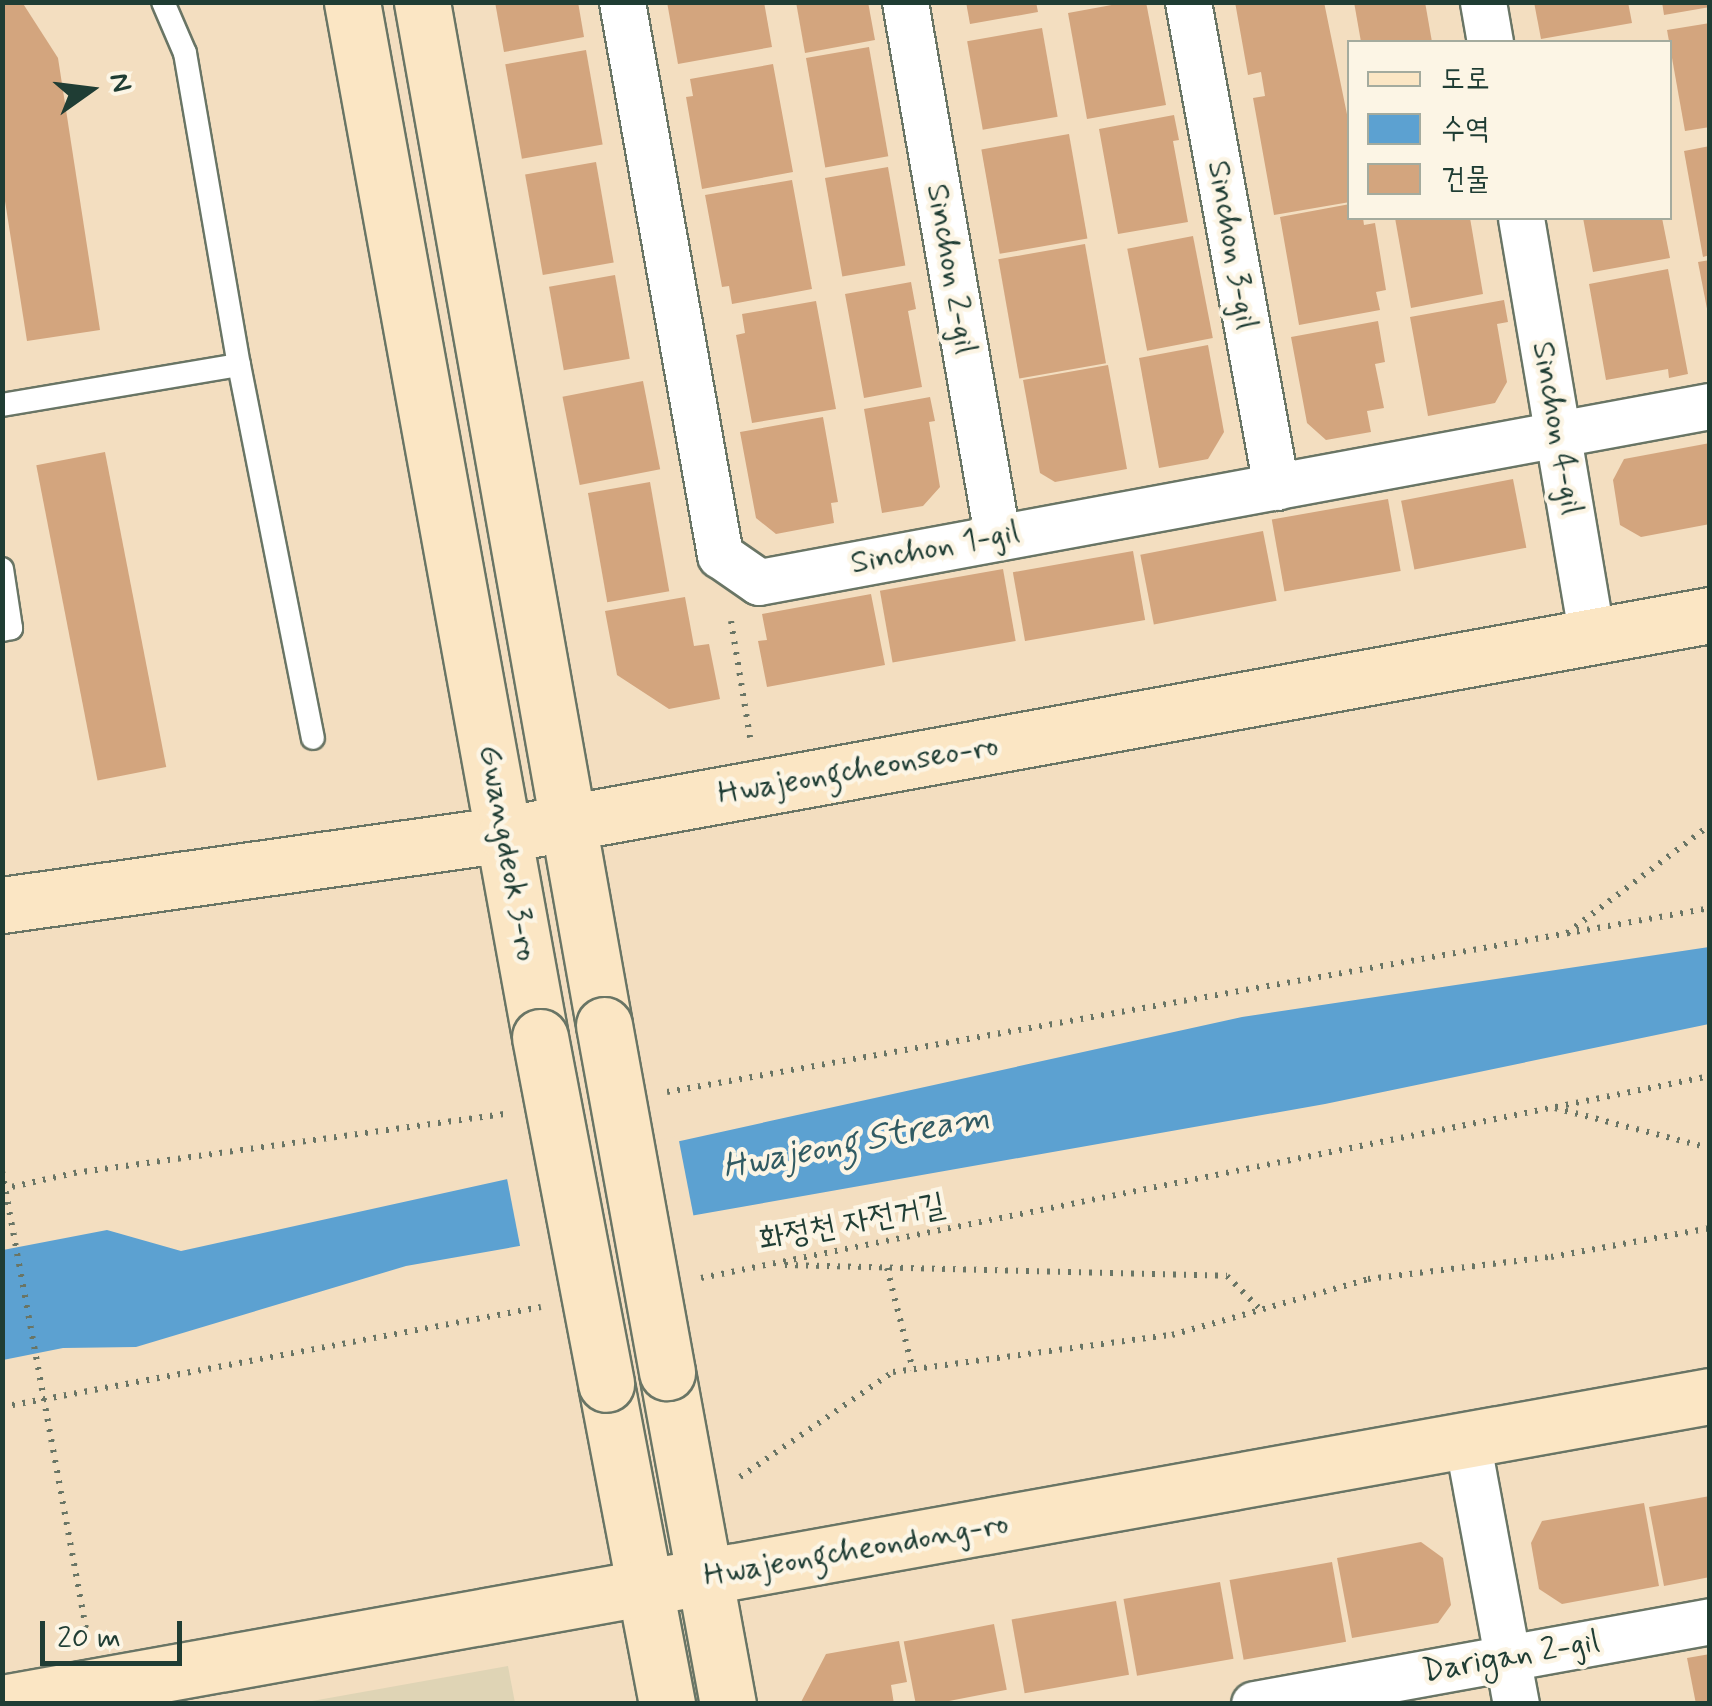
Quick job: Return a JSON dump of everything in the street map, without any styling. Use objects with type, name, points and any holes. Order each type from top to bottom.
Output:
[{"type":"street","name":"Gwangdeok 3-ro","points":[[352,2],[540,1037],[667,1704]]},
{"type":"street","name":"Gwangdeok 3-ro","points":[[422,2],[728,1704]]},
{"type":"street","points":[[622,2],[720,555]]},
{"type":"street","name":"Sinchon 2-gil","points":[[906,2],[998,535]]},
{"type":"street","name":"Sinchon 3-gil","points":[[1188,2],[1276,487]]},
{"type":"street","points":[[1483,2],[1490,40]]},
{"type":"street","name":"Sinchon 4-gil","points":[[1521,220],[1592,638]]},
{"type":"street","name":"Sinchon 1-gil","points":[[720,555],[759,582],[1710,406]]},
{"type":"street","name":"Hwajeongcheonseo-ro","points":[[2,904],[506,834],[1710,616]]},
{"type":"street","name":"Hwajeongcheondong-ro","points":[[2,1703],[1710,1396]]},
{"type":"street","points":[[1467,1440],[1516,1704]]},
{"type":"street","name":"Darigan 2-gil","points":[[1254,1704],[1710,1621]]},
{"type":"lane","points":[[164,2],[184,53],[240,365],[314,738]]},
{"type":"lane","points":[[2,406],[240,365]]},
{"type":"lane","points":[[2,569],[12,628],[2,630]]},
{"type":"path","points":[[720,555],[758,788]]},
{"type":"path","points":[[1562,937],[1710,825]]},
{"type":"path","points":[[662,1092],[1710,908]]},
{"type":"path","name":"화정천 자전거길","points":[[696,1279],[1710,1076]]},
{"type":"path","points":[[1554,1108],[1710,1148]]},
{"type":"path","points":[[4,1189],[74,1173],[525,1111]]},
{"type":"path","points":[[2,1171],[41,1400],[98,1686]]},
{"type":"path","points":[[694,1509],[893,1372],[1172,1335],[1368,1279],[1552,1258],[1710,1228]]},
{"type":"path","points":[[774,1265],[1226,1276],[1261,1310]]},
{"type":"path","points":[[887,1268],[913,1370]]},
{"type":"path","points":[[2,1407],[559,1304]]},
{"type":"shaded area","points":[[508,1666],[515,1703],[301,1703]]},
{"type":"water","name":"Hwajeong Stream","points":[[1709,947],[1709,1024],[1325,1104],[406,1266],[136,1347],[63,1348],[3,1360],[3,1250],[107,1230],[181,1251],[1242,1017]]},
{"type":"pier","points":[[678,1136],[694,1220],[522,1254],[505,1170]]},
{"type":"building","points":[[2,2],[22,2],[58,58],[100,330],[27,341],[2,182]]},
{"type":"building","points":[[495,2],[578,2],[584,37],[504,52]]},
{"type":"building","points":[[667,2],[764,2],[772,47],[678,64]]},
{"type":"building","points":[[796,2],[868,2],[875,40],[805,53]]},
{"type":"building","points":[[966,2],[1036,2],[1038,12],[970,24]]},
{"type":"building","points":[[1146,2],[1166,105],[1087,119],[1068,13]]},
{"type":"building","points":[[1235,2],[1324,2],[1347,114],[1347,203],[1274,215],[1253,98],[1265,96],[1261,72],[1248,75]]},
{"type":"building","points":[[1354,2],[1425,2],[1432,40],[1361,40]]},
{"type":"building","points":[[1534,2],[1628,2],[1632,23],[1541,39]]},
{"type":"building","points":[[1662,2],[1710,2],[1710,7],[1664,15]]},
{"type":"building","points":[[1710,23],[1710,127],[1685,131],[1672,40],[1667,30]]},
{"type":"building","points":[[1042,28],[1058,117],[983,130],[967,41]]},
{"type":"building","points":[[869,47],[888,156],[825,167],[806,58]]},
{"type":"building","points":[[586,50],[603,145],[522,159],[505,64]]},
{"type":"building","points":[[773,64],[793,172],[702,189],[686,97],[693,96],[690,79]]},
{"type":"building","points":[[1174,115],[1179,140],[1173,141],[1188,222],[1118,234],[1099,129]]},
{"type":"building","points":[[1069,134],[1087,238],[1000,254],[981,149]]},
{"type":"building","points":[[1710,146],[1710,255],[1703,257],[1684,151]]},
{"type":"building","points":[[596,162],[614,262],[543,275],[525,175]]},
{"type":"building","points":[[888,167],[905,265],[842,277],[825,178]]},
{"type":"building","points":[[792,180],[812,289],[732,304],[729,286],[722,287],[705,195]]},
{"type":"building","points":[[1347,205],[1347,220],[1363,220],[1364,225],[1375,223],[1386,290],[1376,292],[1380,310],[1299,325],[1280,217]]},
{"type":"building","points":[[1395,220],[1470,220],[1483,294],[1411,308]]},
{"type":"building","points":[[1583,220],[1662,220],[1670,258],[1593,272]]},
{"type":"building","points":[[1193,236],[1213,338],[1147,351],[1127,249]]},
{"type":"building","points":[[1085,244],[1106,363],[1019,378],[998,259]]},
{"type":"building","points":[[1710,260],[1710,314],[1708,314],[1698,262]]},
{"type":"building","points":[[1668,269],[1688,374],[1669,378],[1668,369],[1606,380],[1589,284]]},
{"type":"building","points":[[615,275],[630,359],[564,370],[549,287]]},
{"type":"building","points":[[911,282],[916,309],[908,311],[922,387],[864,398],[845,294]]},
{"type":"building","points":[[1504,300],[1508,322],[1497,324],[1507,382],[1495,403],[1428,416],[1410,317]]},
{"type":"building","points":[[816,301],[836,409],[752,423],[736,335],[745,333],[742,314]]},
{"type":"building","points":[[1378,321],[1385,362],[1375,364],[1384,408],[1367,411],[1371,432],[1326,440],[1307,423],[1291,337]]},
{"type":"building","points":[[1208,345],[1224,432],[1208,459],[1159,468],[1139,358]]},
{"type":"building","points":[[1108,365],[1127,469],[1055,482],[1040,473],[1023,380]]},
{"type":"building","points":[[643,381],[660,469],[580,485],[563,397]]},
{"type":"building","points":[[930,397],[935,421],[929,422],[940,487],[923,506],[882,513],[864,409]]},
{"type":"building","points":[[823,417],[838,502],[831,503],[834,523],[776,534],[756,518],[740,432]]},
{"type":"building","points":[[1710,443],[1710,524],[1641,537],[1620,525],[1613,480],[1624,459]]},
{"type":"building","points":[[105,452],[166,767],[98,780],[36,465]]},
{"type":"building","points":[[1513,479],[1526,548],[1414,569],[1401,501]]},
{"type":"building","points":[[650,482],[669,591],[607,602],[588,493]]},
{"type":"building","points":[[1388,499],[1401,571],[1284,591],[1272,519]]},
{"type":"building","points":[[1263,531],[1277,601],[1154,625],[1140,555]]},
{"type":"building","points":[[1133,551],[1145,620],[1025,641],[1013,572]]},
{"type":"building","points":[[1003,569],[1016,641],[893,663],[880,591]]},
{"type":"building","points":[[871,594],[885,665],[767,687],[758,641],[767,640],[762,614]]},
{"type":"building","points":[[685,597],[694,646],[709,644],[720,699],[669,709],[617,675],[605,611]]},
{"type":"building","points":[[1710,1496],[1710,1577],[1664,1586],[1649,1507]]},
{"type":"building","points":[[1644,1503],[1659,1586],[1562,1604],[1539,1589],[1531,1543],[1542,1521]]},
{"type":"building","points":[[1421,1542],[1443,1558],[1451,1605],[1438,1623],[1352,1638],[1337,1558]]},
{"type":"building","points":[[1332,1562],[1346,1642],[1244,1660],[1230,1580]]},
{"type":"building","points":[[1220,1582],[1234,1659],[1137,1676],[1123,1599]]},
{"type":"building","points":[[1116,1601],[1129,1675],[1025,1693],[1012,1619]]},
{"type":"building","points":[[994,1624],[1007,1690],[916,1704],[904,1642]]},
{"type":"building","points":[[899,1641],[907,1682],[891,1685],[894,1704],[800,1704],[826,1654]]},
{"type":"building","points":[[1710,1654],[1710,1704],[1696,1704],[1687,1658]]}]
